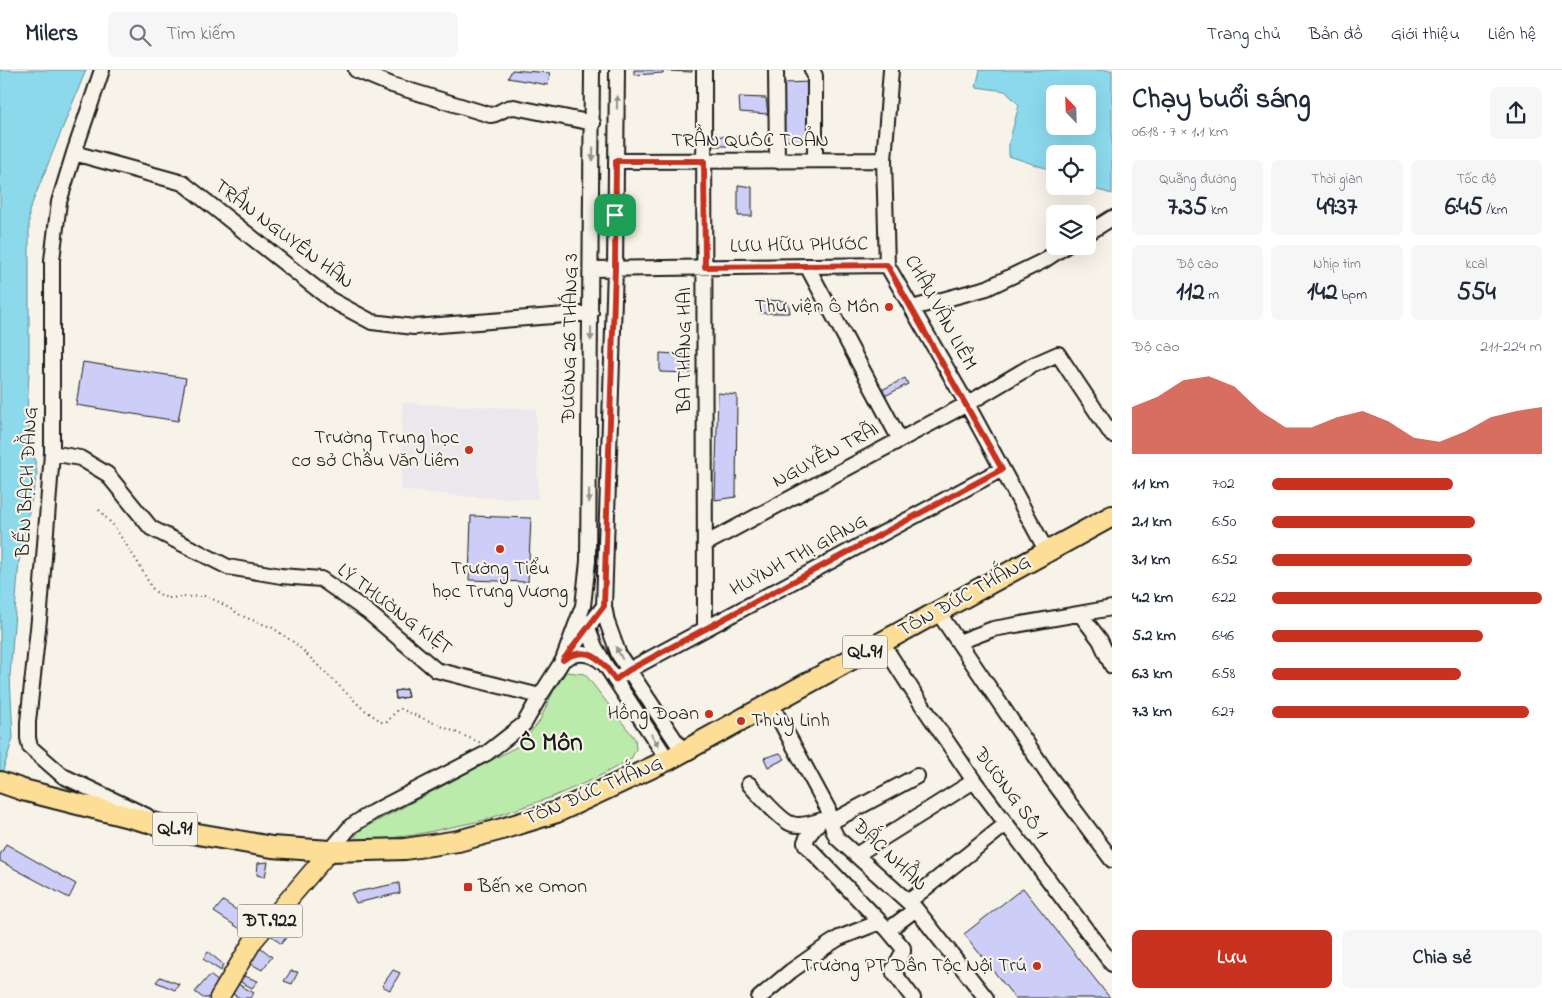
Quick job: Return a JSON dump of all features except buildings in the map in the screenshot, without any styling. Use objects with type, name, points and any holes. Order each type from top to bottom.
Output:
[{"type":"highway","name":"TÔN ĐỨC THẮNG","points":[[0,782],[23,790],[192,834],[272,846],[330,851],[405,849],[458,841],[557,812],[676,756],[1112,516]]},
{"type":"main road","name":"ĐT.922","points":[[219,998],[253,941],[330,851]]},
{"type":"street","name":"BẾN BẠCH ĐẰNG","points":[[102,70],[74,153],[60,202],[52,260],[52,453],[40,610],[28,722],[28,742],[35,753],[63,776],[135,809],[163,826]]},
{"type":"street","points":[[356,70],[392,85],[494,115],[507,107],[514,107],[593,124]]},
{"type":"street","name":"ĐƯỜNG 26 THÁNG 3","points":[[583,606],[588,561],[592,70]]},
{"type":"street","name":"ĐƯỜNG 26 THÁNG 3","points":[[617,70],[615,268],[604,606],[612,639],[619,655],[676,756]]},
{"type":"street","name":"BA THÁNG HAI","points":[[704,70],[706,629]]},
{"type":"street","points":[[776,70],[777,160]]},
{"type":"street","points":[[812,70],[815,76],[815,160]]},
{"type":"street","name":"CHÂU VĂN LIÊM","points":[[891,70],[884,160],[887,265],[967,404],[1047,552]]},
{"type":"street","name":"TRẦN NGUYÊN HÃN","points":[[74,153],[183,183],[331,300],[372,322],[414,327],[591,313]]},
{"type":"street","name":"TRẦN QUỐC TOẢN","points":[[616,161],[884,160]]},
{"type":"street","points":[[1096,228],[1112,218]]},
{"type":"street","points":[[912,308],[987,288],[1052,255]]},
{"type":"street","name":"LƯU HỮU PHƯỚC","points":[[591,269],[887,265]]},
{"type":"street","points":[[807,266],[900,440]]},
{"type":"street","name":"NGUYỄN TRÃI","points":[[705,544],[1058,354],[1112,435]]},
{"type":"street","name":"LÝ THƯỜNG KIỆT","points":[[52,453],[80,458],[107,474],[151,528],[228,567],[281,576],[321,579],[368,612],[436,670],[540,696]]},
{"type":"street","name":"HUỲNH THỊ GIANG","points":[[615,680],[629,670],[1002,469]]},
{"type":"street","points":[[583,606],[587,627],[595,647],[606,666],[676,756]]},
{"type":"street","points":[[563,660],[583,606]]},
{"type":"street","points":[[330,851],[351,826],[373,812],[492,749],[524,724],[563,660],[604,606]]},
{"type":"street","points":[[958,642],[993,629],[1112,608]]},
{"type":"street","points":[[938,612],[1049,776],[1112,860]]},
{"type":"street","points":[[1081,614],[1100,640],[1112,666]]},
{"type":"street","name":"ĐƯỜNG SỐ 1","points":[[882,643],[974,781],[1112,964]]},
{"type":"street","points":[[563,660],[570,655],[583,653],[592,655],[606,666]]},
{"type":"street","name":"ĐẮC NHẪN","points":[[771,704],[828,809],[827,820],[837,838],[912,906],[986,998]]},
{"type":"street","points":[[913,998],[893,970],[904,952],[903,948],[805,842],[808,836],[827,820],[917,776]]},
{"type":"street","points":[[856,855],[974,781]]},
{"type":"street","points":[[749,784],[760,797],[790,824],[801,825],[827,820]]},
{"type":"street","points":[[759,998],[791,971],[839,938],[884,926],[912,906],[1006,824]]},
{"type":"path","points":[[99,510],[113,525],[152,588],[162,596],[175,598],[206,596],[242,616],[273,628],[296,644],[362,708],[382,722],[386,722],[397,710],[401,709],[492,749]]},
{"type":"shaded area","name":"Trường Trung học cơ sở Châu Văn Liêm","points":[[402,403],[536,409],[538,499],[473,497],[401,490]]},
{"type":"green space","points":[[566,672],[585,674],[635,739],[636,749],[631,759],[594,779],[552,797],[485,820],[414,835],[358,842],[355,837],[360,830],[520,745],[539,722],[553,692]]},
{"type":"water","points":[[0,70],[86,70],[29,211],[29,371],[27,415],[37,473],[19,561],[10,676],[13,738],[0,780]]},
{"type":"water","points":[[980,70],[1112,70],[1112,194],[1096,189],[1096,145],[1046,145],[1046,169],[1009,156],[1009,143],[1019,105],[1005,91],[976,87]]},
{"type":"place","name":"Thư viện Ô Môn","points":[[889,307]]},
{"type":"place","name":"Trường Trung học cơ sở Châu Văn Liêm","points":[[469,450]]},
{"type":"place","name":"Trường Tiểu học Trưng Vương","points":[[500,549]]},
{"type":"place","name":"Hồng Đoan","points":[[709,714]]},
{"type":"place","name":"Thùy Linh","points":[[741,721]]},
{"type":"place","name":"Bến xe Omon","points":[[468,887]]},
{"type":"place","name":"Trường PT Dân Tộc Nội Trú","points":[[1037,966]]},
{"type":"district","name":"Ô Môn","points":[[551,744]]},
{"type":"route","points":[[616,161],[704,161],[705,267],[887,265],[1002,469],[629,670],[615,680],[606,666],[592,655],[577,653],[563,660],[604,606],[613,341],[615,215],[616,161]]}]
